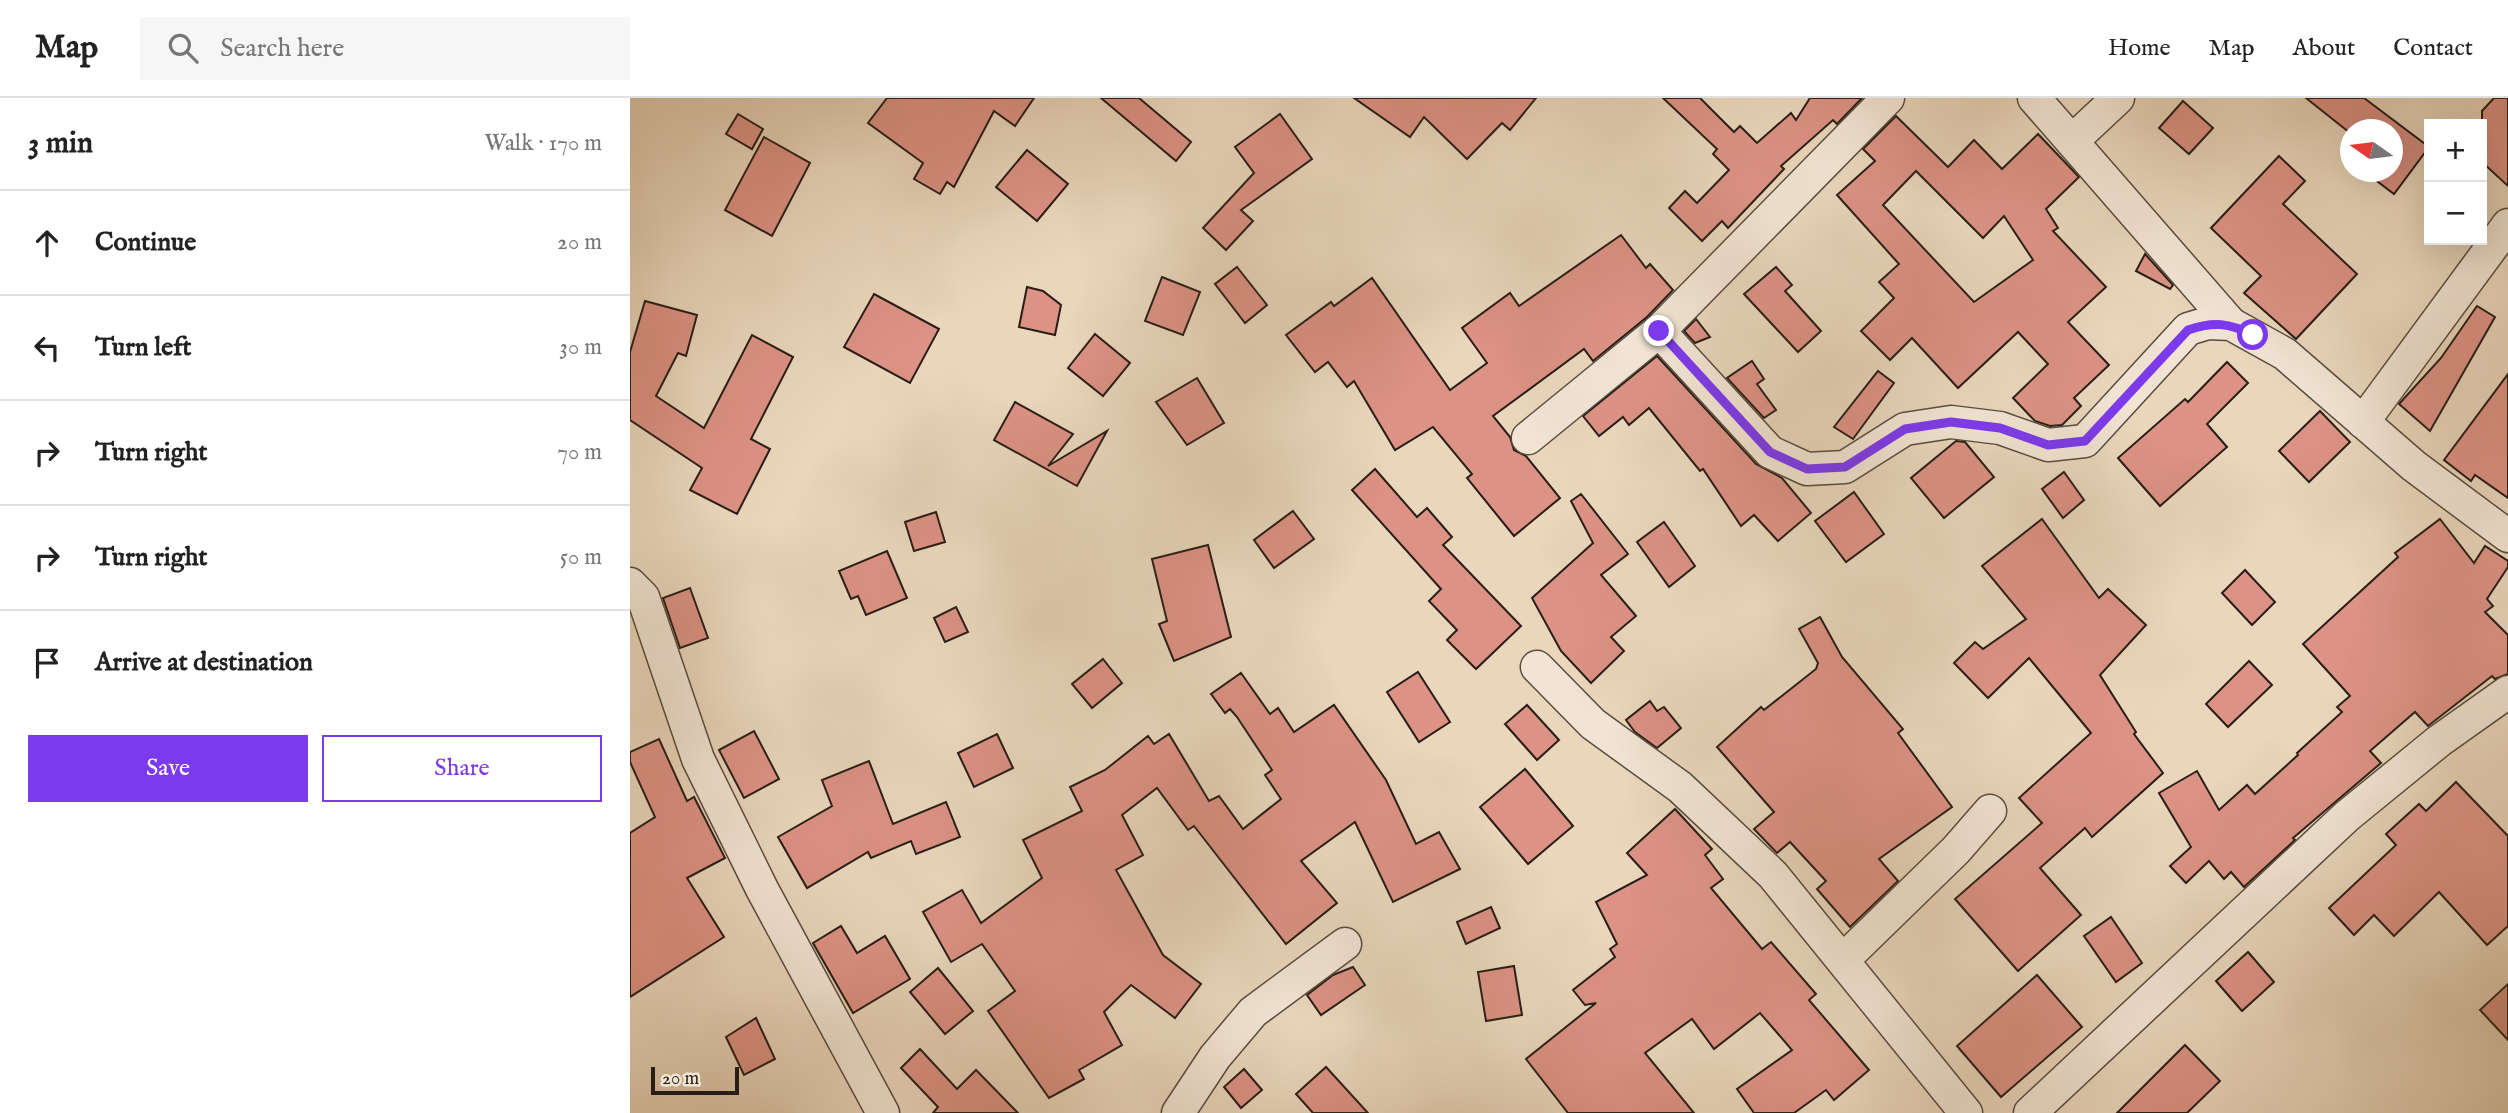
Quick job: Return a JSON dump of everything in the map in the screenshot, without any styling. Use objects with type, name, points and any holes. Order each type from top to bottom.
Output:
[{"type":"street","points":[[1528,438],[1659,331],[1888,98]]},
{"type":"street","points":[[2034,98],[2231,324],[2285,354],[2442,489],[2508,536]]},
{"type":"street","points":[[2072,141],[2118,98]]},
{"type":"street","points":[[2363,422],[2508,225]]},
{"type":"street","points":[[1659,331],[1770,452],[1807,469],[1845,467],[1905,429],[1951,422],[2000,428],[2048,445],[2085,441],[2188,330],[2208,323],[2231,324]]},
{"type":"street","points":[[630,584],[643,597],[698,760],[762,889],[883,1113]]},
{"type":"street","points":[[1537,667],[1593,724],[1652,765],[1725,827],[1773,875],[1966,1113]]},
{"type":"street","points":[[2030,1113],[2347,816],[2439,741],[2508,692]]},
{"type":"street","points":[[1843,960],[1956,850],[1990,811]]},
{"type":"street","points":[[1178,1113],[1215,1057],[1252,1012],[1345,944]]},
{"type":"building","points":[[887,98],[1034,98],[1015,126],[994,111],[954,187],[947,182],[940,194],[914,179],[923,163],[868,123]]},
{"type":"building","points":[[1101,98],[1139,98],[1191,142],[1176,161]]},
{"type":"building","points":[[1354,98],[1536,98],[1510,130],[1502,123],[1467,159],[1424,117],[1410,137]]},
{"type":"building","points":[[1663,98],[1700,98],[1734,132],[1740,126],[1757,143],[1791,113],[1796,120],[1810,98],[1862,98],[1837,124],[1833,120],[1781,166],[1784,169],[1728,228],[1722,221],[1702,241],[1669,208],[1685,191],[1697,203],[1729,170],[1713,154],[1717,149]]},
{"type":"building","points":[[2306,98],[2364,98],[2392,119],[2340,119],[2340,125]]},
{"type":"building","points":[[2494,98],[2508,98],[2508,186],[2487,167],[2487,119],[2482,119],[2482,111]]},
{"type":"building","points":[[2183,101],[2213,128],[2189,154],[2159,128]]},
{"type":"building","points":[[738,114],[763,129],[752,149],[726,134]]},
{"type":"building","points":[[1280,114],[1312,159],[1241,210],[1253,221],[1226,250],[1203,228],[1254,173],[1235,147]]},
{"type":"building","points":[[1896,116],[1948,167],[1974,140],[2002,169],[2038,134],[2079,177],[2046,209],[2058,228],[2053,231],[2106,287],[2068,322],[2109,365],[2074,398],[2081,406],[2062,425],[2050,426],[2035,421],[2013,398],[2048,364],[2018,332],[1958,388],[1912,338],[1890,360],[1861,331],[1894,298],[1879,282],[1899,264],[1837,195],[1875,161],[1863,149]],"holes":[[[1916,171],[1983,238],[2004,216],[2033,260],[1974,302],[1883,205]]]},
{"type":"building","points":[[2403,127],[2424,143],[2424,154],[2403,182]]},
{"type":"building","points":[[764,137],[810,163],[772,236],[725,210]]},
{"type":"building","points":[[1027,150],[1068,184],[1037,221],[996,187]]},
{"type":"building","points":[[2279,156],[2305,181],[2283,204],[2357,274],[2296,339],[2244,293],[2261,276],[2211,228]]},
{"type":"building","points":[[2378,182],[2403,182],[2394,194]]},
{"type":"building","points":[[1621,235],[1646,268],[1650,264],[1673,290],[1647,317],[1593,361],[1584,349],[1493,416],[1510,437],[1514,450],[1526,456],[1560,498],[1514,536],[1467,478],[1472,474],[1433,427],[1395,450],[1354,381],[1347,387],[1328,362],[1315,372],[1286,335],[1331,302],[1334,306],[1372,278],[1450,390],[1487,363],[1462,328],[1510,293],[1519,306]]},
{"type":"building","points":[[2145,254],[2173,285],[2170,289],[2136,271]]},
{"type":"building","points":[[1237,267],[1267,305],[1245,323],[1215,284]]},
{"type":"building","points":[[1776,267],[1792,285],[1785,291],[1821,331],[1798,352],[1744,294]]},
{"type":"building","points":[[1162,277],[1200,292],[1183,335],[1145,321]]},
{"type":"building","points":[[1027,287],[1043,291],[1061,305],[1055,335],[1019,327]]},
{"type":"building","points":[[874,294],[939,329],[910,383],[844,347]]},
{"type":"building","points":[[645,301],[697,315],[686,356],[678,353],[656,396],[704,428],[752,335],[793,357],[751,439],[770,449],[737,514],[690,490],[702,468],[630,420],[630,352]]},
{"type":"building","points":[[2477,306],[2495,317],[2430,431],[2399,404],[2441,358]]},
{"type":"building","points":[[1696,319],[1710,337],[1695,343],[1684,331]]},
{"type":"building","points":[[1095,334],[1130,363],[1103,396],[1068,368]]},
{"type":"building","points":[[1657,356],[1756,464],[1782,478],[1811,513],[1778,541],[1754,515],[1741,526],[1703,469],[1700,471],[1649,408],[1629,425],[1623,417],[1599,436],[1583,416]]},
{"type":"building","points":[[1752,361],[1764,379],[1757,384],[1776,410],[1764,418],[1727,378]]},
{"type":"building","points":[[2227,362],[2248,383],[2207,424],[2227,447],[2160,506],[2118,458],[2185,399],[2188,402]]},
{"type":"building","points":[[1878,371],[1894,383],[1853,439],[1834,427]]},
{"type":"building","points":[[2508,374],[2508,498],[2475,475],[2471,481],[2444,460]]},
{"type":"building","points":[[1197,378],[1224,423],[1187,445],[1156,402]]},
{"type":"building","points":[[1015,402],[1073,434],[1048,466],[1107,431],[1077,486],[994,440]]},
{"type":"building","points":[[2320,411],[2350,442],[2309,482],[2279,451]]},
{"type":"building","points":[[1956,441],[1965,442],[1994,477],[1944,518],[1911,478]]},
{"type":"building","points":[[1375,469],[1417,517],[1427,508],[1452,537],[1443,545],[1521,626],[1476,669],[1447,640],[1457,630],[1429,601],[1441,589],[1352,490]]},
{"type":"building","points":[[2064,472],[2084,500],[2063,518],[2042,489]]},
{"type":"building","points":[[1854,492],[1884,534],[1846,562],[1815,521]]},
{"type":"building","points":[[1581,494],[1628,554],[1601,575],[1636,616],[1611,637],[1624,651],[1591,683],[1561,651],[1532,598],[1593,543],[1571,501]]},
{"type":"building","points":[[1293,511],[1314,539],[1274,568],[1254,540]]},
{"type":"building","points":[[936,512],[945,542],[914,551],[905,522]]},
{"type":"building","points":[[2042,519],[2099,598],[2108,589],[2146,625],[2100,675],[2136,732],[2134,734],[2163,773],[2092,837],[2085,828],[2040,868],[2081,915],[2018,971],[1955,899],[2042,823],[2019,798],[2091,733],[2029,658],[1988,698],[1954,663],[1975,642],[1983,649],[2026,619],[1982,566]]},
{"type":"building","points":[[2440,519],[2474,563],[2485,546],[2508,561],[2508,567],[2487,599],[2493,606],[2485,612],[2508,635],[2508,674],[2495,679],[2492,676],[2428,726],[2415,712],[2370,751],[2381,763],[2293,838],[2295,840],[2244,887],[2231,872],[2224,879],[2209,861],[2186,883],[2170,866],[2191,847],[2159,793],[2197,771],[2219,810],[2247,785],[2255,794],[2298,755],[2297,753],[2342,712],[2337,707],[2350,696],[2303,644],[2398,557],[2395,553]]},
{"type":"building","points":[[1664,522],[1695,566],[1669,587],[1637,542]]},
{"type":"building","points":[[1208,545],[1231,637],[1174,661],[1159,624],[1167,621],[1152,559]]},
{"type":"building","points":[[887,551],[907,598],[866,615],[858,596],[851,599],[839,571]]},
{"type":"building","points":[[2245,570],[2275,602],[2252,625],[2222,593]]},
{"type":"building","points":[[690,588],[708,638],[680,648],[663,598]]},
{"type":"building","points":[[956,607],[968,632],[945,642],[934,618]]},
{"type":"building","points":[[1820,617],[1842,657],[1903,729],[1898,733],[1952,807],[1879,859],[1898,881],[1850,927],[1817,889],[1826,881],[1790,842],[1777,853],[1754,829],[1774,812],[1717,747],[1761,707],[1764,710],[1816,669],[1818,663],[1799,629]]},
{"type":"building","points":[[1103,659],[1122,683],[1092,708],[1072,684]]},
{"type":"building","points":[[2249,661],[2272,685],[2228,727],[2206,704]]},
{"type":"building","points":[[1418,672],[1450,722],[1419,742],[1387,692]]},
{"type":"building","points":[[1241,673],[1270,714],[1278,708],[1294,732],[1334,705],[1386,780],[1416,844],[1439,832],[1460,869],[1393,902],[1355,822],[1301,861],[1337,903],[1286,944],[1194,826],[1188,830],[1157,788],[1122,815],[1143,855],[1116,870],[1163,955],[1201,984],[1175,1018],[1131,985],[1104,1012],[1122,1045],[1079,1070],[1084,1079],[1049,1098],[988,1011],[1015,991],[982,944],[951,962],[923,912],[962,890],[981,923],[1042,878],[1023,840],[1082,811],[1070,787],[1105,770],[1148,736],[1154,744],[1169,734],[1209,801],[1219,796],[1243,829],[1281,799],[1265,775],[1272,770],[1237,717],[1230,709],[1225,713],[1211,694]]},
{"type":"building","points":[[1650,701],[1657,711],[1664,707],[1681,728],[1657,748],[1635,732],[1626,720]]},
{"type":"building","points":[[1527,705],[1559,740],[1537,760],[1505,724]]},
{"type":"building","points":[[754,731],[779,779],[744,798],[719,750]]},
{"type":"building","points":[[997,734],[1013,768],[974,787],[958,753]]},
{"type":"building","points":[[659,739],[687,801],[694,797],[725,858],[687,878],[724,937],[630,997],[630,833],[655,817],[630,762],[630,752]]},
{"type":"building","points":[[869,761],[893,824],[946,802],[960,837],[916,854],[911,841],[871,858],[868,852],[807,888],[778,837],[832,806],[822,780]]},
{"type":"building","points":[[1525,769],[1573,826],[1528,864],[1480,807]]},
{"type":"building","points":[[2456,782],[2508,836],[2508,926],[2487,945],[2439,892],[2394,936],[2374,915],[2354,935],[2329,908],[2396,845],[2386,834],[2419,804],[2426,811]]},
{"type":"building","points":[[1675,809],[1712,849],[1705,855],[1723,879],[1711,888],[1762,949],[1771,942],[1816,994],[1809,1000],[1869,1070],[1834,1100],[1826,1090],[1794,1113],[1754,1113],[1737,1089],[1792,1050],[1760,1013],[1714,1049],[1692,1019],[1645,1053],[1694,1113],[1568,1113],[1526,1059],[1596,1003],[1585,1005],[1573,990],[1615,957],[1610,949],[1617,944],[1596,902],[1647,875],[1627,853]]},
{"type":"building","points":[[1491,907],[1500,928],[1466,944],[1457,922]]},
{"type":"building","points":[[2111,917],[2142,963],[2116,982],[2084,936]]},
{"type":"building","points":[[841,926],[857,953],[885,936],[910,979],[853,1013],[813,943]]},
{"type":"building","points":[[2248,952],[2274,982],[2242,1011],[2216,981]]},
{"type":"building","points":[[1514,966],[1522,1015],[1486,1021],[1478,972]]},
{"type":"building","points":[[1353,967],[1365,985],[1321,1015],[1307,995],[1333,975]]},
{"type":"building","points":[[938,968],[973,1011],[945,1034],[910,992]]},
{"type":"building","points":[[2037,975],[2082,1027],[2001,1097],[1957,1046]]},
{"type":"building","points":[[2508,984],[2508,1040],[2480,1010]]},
{"type":"building","points":[[756,1018],[775,1059],[744,1075],[726,1037]]},
{"type":"building","points":[[2185,1045],[2220,1081],[2187,1113],[2117,1113]]},
{"type":"building","points":[[920,1049],[957,1089],[976,1070],[1018,1113],[933,1113],[938,1107],[901,1068]]},
{"type":"building","points":[[1326,1067],[1368,1113],[1313,1113],[1296,1094]]},
{"type":"building","points":[[1244,1069],[1262,1090],[1241,1108],[1224,1087]]},
{"type":"route","points":[[1659,331],[1770,452],[1807,469],[1845,467],[1905,429],[1951,422],[2000,428],[2048,445],[2085,441],[2188,330],[2208,323],[2231,324],[2253,335]]}]
